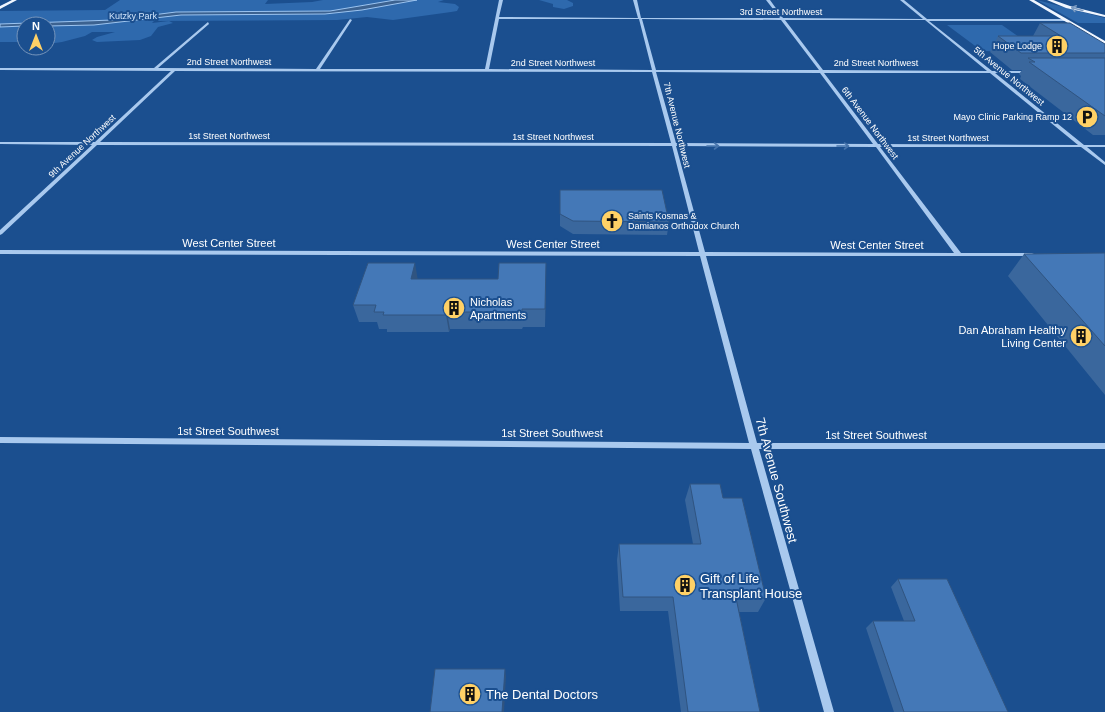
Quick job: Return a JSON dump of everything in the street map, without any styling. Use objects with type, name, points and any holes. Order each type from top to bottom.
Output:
[{"type":"main road","points":[[0,8],[15,0]]},
{"type":"main road","points":[[1031,0],[1105,43]]},
{"type":"main road","points":[[1049,0],[1068,7],[1105,16]]},
{"type":"street","points":[[487,71],[501,0]]},
{"type":"street","name":"7th Avenue Northwest","points":[[635,0],[655,71],[702,254]]},
{"type":"street","name":"6th Avenue Northwest","points":[[768,0],[959,255]]},
{"type":"street","name":"5th Avenue Northwest","points":[[902,0],[1105,164]]},
{"type":"street","name":"3rd Street Northwest","points":[[497,18],[1065,20]]},
{"type":"street","points":[[317,70],[350,20]]},
{"type":"street","points":[[154,70],[208,23]]},
{"type":"street","name":"2nd Street Northwest","points":[[0,69],[1035,72]]},
{"type":"street","name":"9th Avenue Northwest","points":[[0,233],[174,70]]},
{"type":"street","name":"1st Street Northwest","points":[[0,143],[1105,146]]},
{"type":"street","name":"West Center Street","points":[[0,252],[1037,255]]},
{"type":"street","name":"7th Avenue Southwest","points":[[702,254],[829,712]]},
{"type":"street","name":"1st Street Southwest","points":[[0,440],[754,446],[1104,446]]},
{"type":"green space","name":"Kutzky Park","points":[[120,0],[268,0],[265,4],[312,2],[323,0],[444,0],[438,2],[455,4],[459,7],[457,11],[393,20],[367,17],[337,20],[154,21],[152,23],[169,21],[173,23],[158,27],[151,36],[140,40],[97,42],[92,40],[115,32],[92,32],[85,36],[56,43],[56,16],[16,16],[16,42],[0,42],[0,11],[105,10]]},
{"type":"green space","points":[[539,0],[567,0],[573,3],[573,6],[564,9],[553,7],[553,4]]},
{"type":"green space","points":[[1037,0],[1105,18],[1105,23],[1078,23]]},
{"type":"green space","points":[[947,25],[1002,25],[1032,46],[1028,52],[982,51]]},
{"type":"shaded area","points":[[395,0],[417,0],[362,10],[325,14],[181,15],[94,25],[56,26],[56,22],[113,20],[176,12],[330,11]]},
{"type":"shaded area","points":[[16,23],[16,26],[0,27],[0,24]]},
{"type":"building","points":[[1040,23],[1070,23],[1105,44],[1105,53],[1021,53],[998,36],[1061,36]]},
{"type":"building","points":[[1028,58],[1105,58],[1105,116],[1029,62],[1035,62]]},
{"type":"building","points":[[560,190],[662,190],[669,222],[573,221],[560,214]]},
{"type":"building","points":[[1105,253],[1105,346],[1024,254]]},
{"type":"building","points":[[368,263],[415,263],[411,279],[498,279],[499,263],[546,263],[545,309],[522,309],[522,312],[447,312],[446,315],[383,315],[384,312],[374,312],[376,305],[353,305]]},
{"type":"building","name":"Gift of Life Transplant House","points":[[690,484],[720,484],[723,498],[742,498],[766,598],[736,598],[760,712],[688,712],[673,597],[623,597],[619,544],[701,544]]},
{"type":"building","points":[[898,579],[947,579],[1008,712],[904,712],[873,621],[915,621]]},
{"type":"building","name":"The Dental Doctors","points":[[435,669],[505,669],[502,712],[430,712]]},
{"type":"place","name":"Hope Lodge","points":[[1057,46]]},
{"type":"place","name":"Mayo Clinic Parking Ramp 12","points":[[1087,117]]},
{"type":"place","name":"Saints Kosmas & Damianos Orthodox Church","points":[[612,221]]},
{"type":"place","name":"Nicholas Apartments","points":[[454,308]]},
{"type":"place","name":"Dan Abraham Healthy Living Center","points":[[1081,336]]},
{"type":"place","name":"Gift of Life Transplant House","points":[[685,585]]},
{"type":"place","name":"The Dental Doctors","points":[[470,694]]}]
